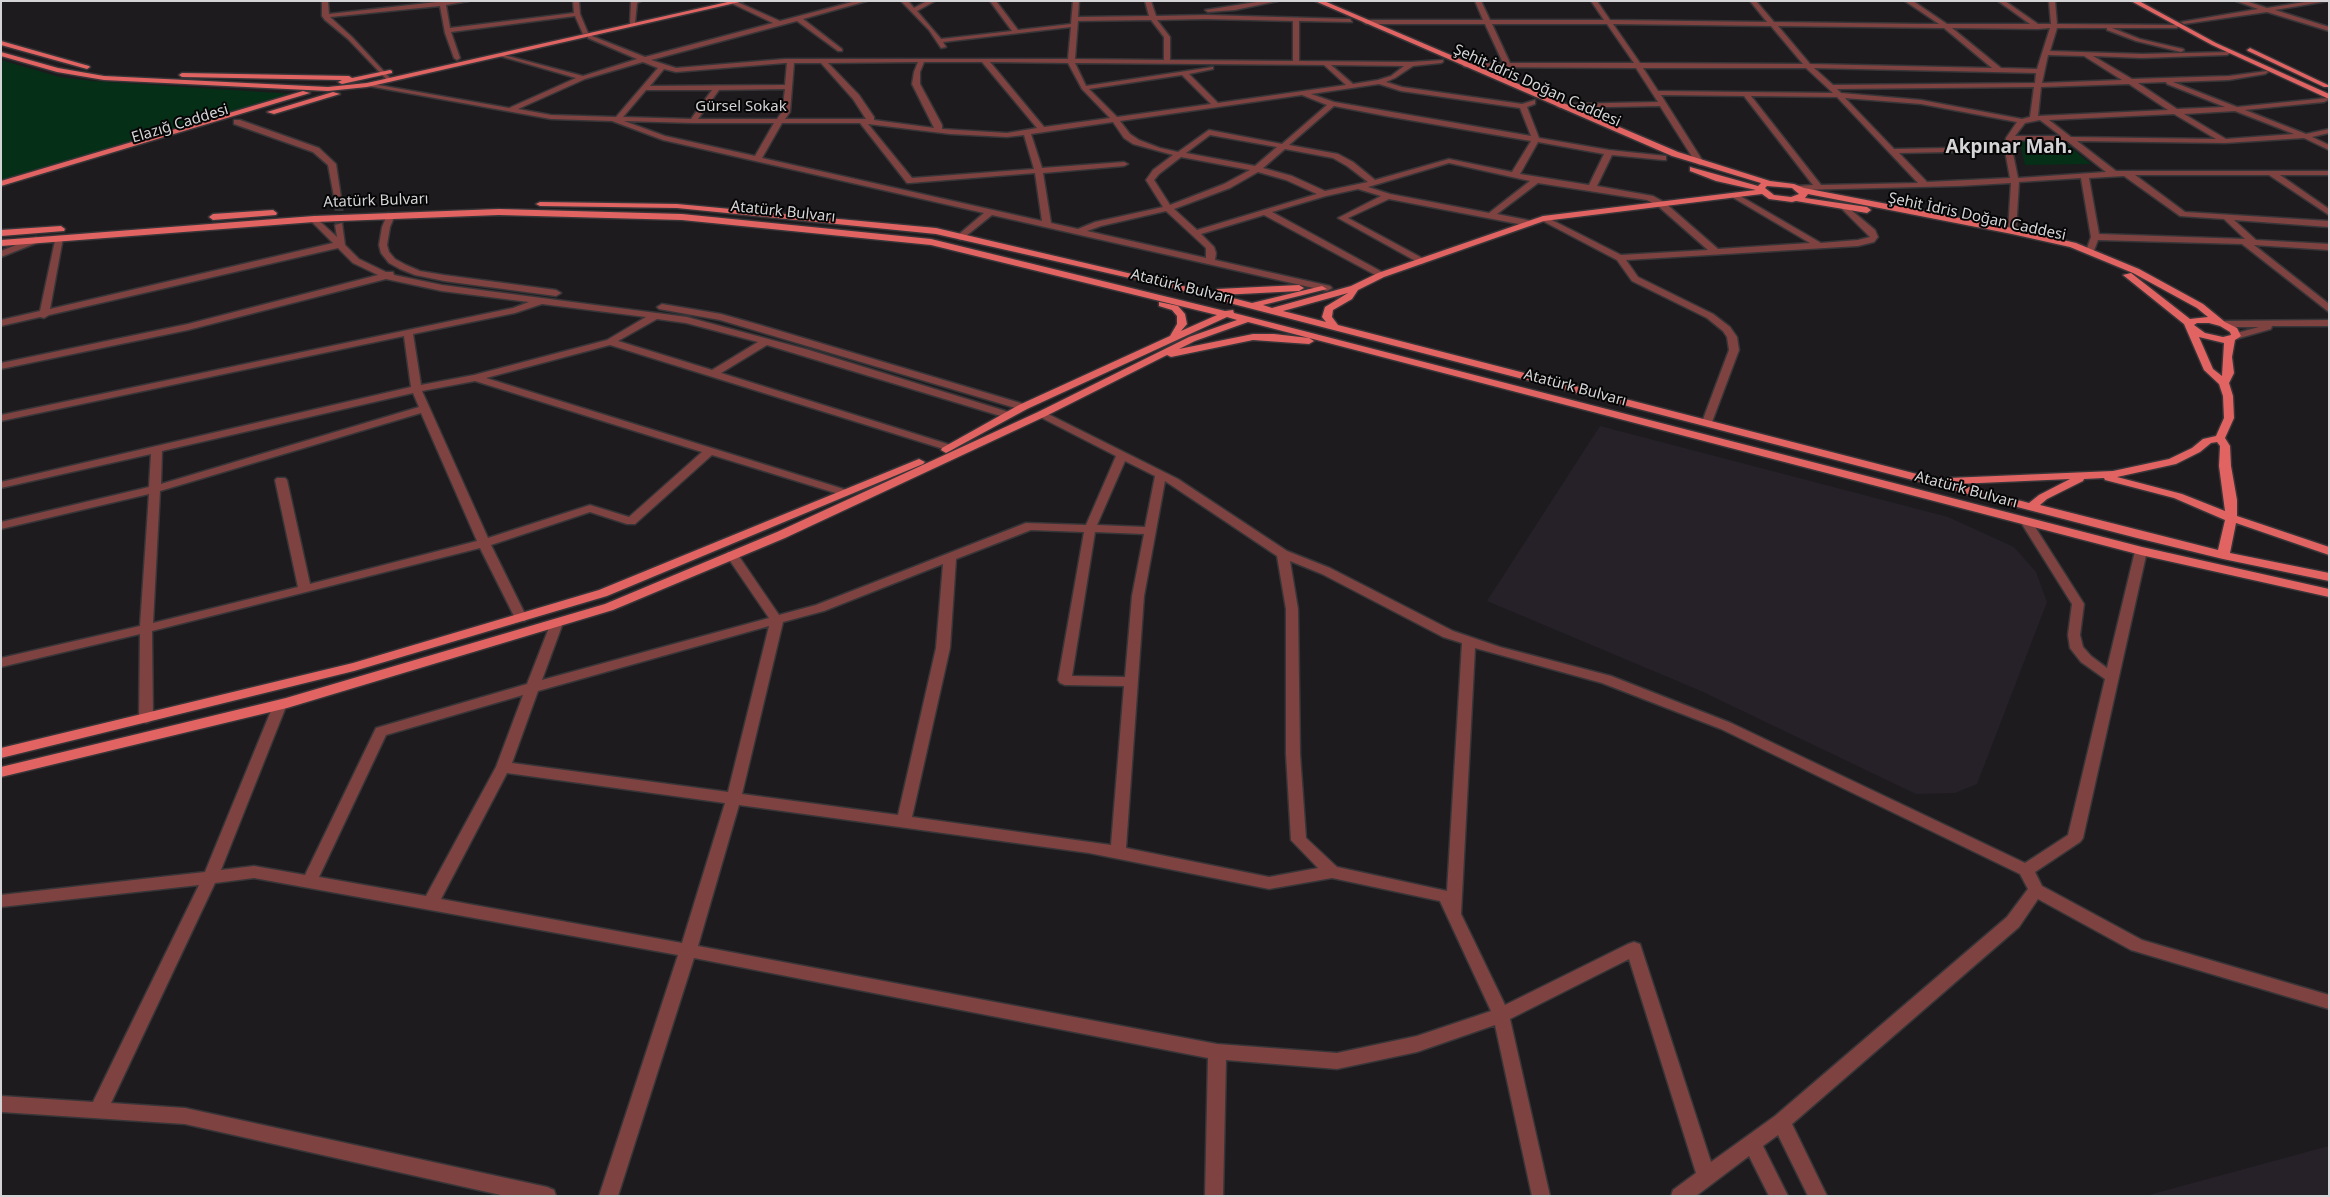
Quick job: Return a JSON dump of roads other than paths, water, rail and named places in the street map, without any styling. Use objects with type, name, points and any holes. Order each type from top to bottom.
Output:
[{"type":"main road","points":[[1,184],[353,78],[588,35],[632,22],[723,1]]},
{"type":"main road","points":[[2134,1],[2327,100]]},
{"type":"main road","points":[[2146,1],[2181,24]]},
{"type":"main road","points":[[1,54],[58,70],[104,78],[315,90],[367,86],[738,2]]},
{"type":"main road","name":"Şehit İdris Doğan Caddesi","points":[[1315,3],[1532,102],[1663,158],[1719,179],[1761,191],[1778,199],[1798,199],[2004,235],[2088,258],[2133,278],[2190,326],[2210,370],[2224,383]]},
{"type":"main road","name":"Şehit İdris Doğan Caddesi","points":[[1315,3],[1366,22],[1560,106],[1700,163],[1769,183],[1783,183],[1800,189],[2012,231],[2090,251],[2122,264],[2200,306],[2234,330],[2233,337]]},
{"type":"main road","points":[[2217,42],[2230,42]]},
{"type":"main road","points":[[2217,42],[2227,53],[2327,100]]},
{"type":"main road","points":[[2217,42],[2329,92]]},
{"type":"main road","points":[[1,43],[97,70],[185,75],[389,80]]},
{"type":"main road","points":[[2239,45],[2329,87]]},
{"type":"main road","name":"Elazığ Caddesi","points":[[1,192],[237,122],[367,86]]},
{"type":"main road","points":[[1,772],[280,704],[610,607],[781,535],[1042,414],[1192,339],[1271,311],[1357,286],[1381,275],[1529,223],[1543,219],[1761,191],[1764,184],[1769,183]]},
{"type":"main road","points":[[1798,199],[1804,195],[1800,189]]},
{"type":"main road","name":"Atatürk Bulvarı","points":[[1,233],[248,214],[507,204],[677,206],[936,231],[1333,325],[2223,555],[2329,577]]},
{"type":"main road","name":"Atatürk Bulvarı","points":[[1,243],[314,218],[499,212],[682,217],[931,242],[1333,340],[2141,551],[2329,593]]},
{"type":"main road","points":[[1200,292],[1295,288],[1323,289],[1357,286]]},
{"type":"main road","points":[[1333,325],[1327,316],[1328,309],[1351,296],[1357,286]]},
{"type":"main road","points":[[1,753],[354,667],[603,593],[950,448],[1023,407],[1227,313],[1323,289]]},
{"type":"main road","points":[[1148,294],[1153,300],[1175,308],[1182,316],[1182,324],[1176,330],[1174,338]]},
{"type":"main road","points":[[2220,438],[2229,418],[2228,396],[2224,383],[2229,373],[2228,357],[2233,337],[2209,337],[2190,326],[2202,319],[2222,323]]},
{"type":"main road","points":[[1161,354],[1182,353],[1235,339],[1253,337],[1274,337],[1314,342],[1333,340]]},
{"type":"main road","points":[[1934,481],[2084,476],[2144,469],[2172,462],[2196,450],[2207,440],[2220,438]]},
{"type":"main road","points":[[2220,438],[2225,446],[2224,466],[2231,500],[2231,518],[2223,555]]},
{"type":"main road","points":[[2098,475],[2178,496],[2231,518],[2329,551]]},
{"type":"main road","points":[[2032,506],[2043,497],[2084,476]]},
{"type":"street","points":[[325,1],[325,16],[350,38],[389,80]]},
{"type":"street","points":[[325,16],[466,1]]},
{"type":"street","points":[[576,1],[577,14],[588,35],[644,60],[676,70],[752,62],[791,61],[984,60],[1411,64],[1441,61]]},
{"type":"street","points":[[632,22],[634,2],[638,1]]},
{"type":"street","points":[[510,110],[583,78],[864,1]]},
{"type":"street","points":[[904,1],[931,29],[951,60]]},
{"type":"street","points":[[914,10],[932,1]]},
{"type":"street","points":[[993,1],[1016,32]]},
{"type":"street","points":[[1076,1],[1071,61],[1084,88],[1115,119],[1127,136],[1136,142],[1158,150],[1257,169],[1289,178],[1324,194]]},
{"type":"street","points":[[1148,1],[1153,18],[1167,37],[1167,61]]},
{"type":"street","points":[[1206,18],[1205,7],[1235,8],[1275,1]]},
{"type":"street","points":[[1478,1],[1507,65]]},
{"type":"street","points":[[1594,1],[1638,65],[1700,163]]},
{"type":"street","points":[[1753,1],[1808,66],[1831,87],[1924,184]]},
{"type":"street","points":[[1908,1],[1946,26],[1999,70]]},
{"type":"street","points":[[2001,1],[2038,27]]},
{"type":"street","points":[[2038,118],[2040,71],[2054,27],[2052,1]]},
{"type":"street","points":[[2239,1],[2329,29]]},
{"type":"street","points":[[2280,1],[2293,6]]},
{"type":"street","points":[[1366,22],[2102,26],[2181,24],[2265,9],[2325,1]]},
{"type":"street","points":[[738,2],[780,24]]},
{"type":"street","points":[[444,4],[448,30],[457,58]]},
{"type":"street","points":[[448,30],[577,14]]},
{"type":"street","points":[[939,41],[1016,32],[1075,22],[1153,18],[1350,20]]},
{"type":"street","points":[[799,19],[840,50]]},
{"type":"street","points":[[1296,19],[1296,62]]},
{"type":"street","points":[[2102,26],[2147,42],[2201,54]]},
{"type":"street","points":[[2046,53],[2085,55],[2227,53]]},
{"type":"street","points":[[502,55],[583,78]]},
{"type":"street","points":[[2085,55],[2226,141]]},
{"type":"street","points":[[922,60],[917,72],[916,84],[938,125],[938,131]]},
{"type":"street","points":[[984,60],[1043,131]]},
{"type":"street","points":[[757,160],[771,133],[786,112],[791,61]]},
{"type":"street","points":[[823,61],[852,91],[870,117],[866,121],[910,181]]},
{"type":"street","points":[[1084,88],[1246,62]]},
{"type":"street","points":[[1325,62],[1329,68],[1352,86]]},
{"type":"street","points":[[1379,82],[1392,77],[1411,64]]},
{"type":"street","points":[[1465,65],[1808,66],[2040,71]]},
{"type":"street","points":[[662,67],[616,120],[663,138],[989,213],[1210,261],[1323,289]]},
{"type":"street","points":[[1183,72],[1216,105]]},
{"type":"street","points":[[1831,87],[2038,85],[2163,81],[2230,78],[2265,72]]},
{"type":"street","points":[[2163,81],[2305,136],[2329,148]]},
{"type":"street","points":[[1379,82],[1401,89],[1523,106],[1532,102]]},
{"type":"street","name":"Gürsel Sokak","points":[[367,86],[551,117],[693,121],[866,121],[938,131],[1007,135],[1379,82]]},
{"type":"street","points":[[643,88],[716,89],[787,87]]},
{"type":"street","points":[[693,121],[716,89]]},
{"type":"street","points":[[1303,93],[1332,104],[1609,152],[1663,158]]},
{"type":"street","points":[[1656,93],[1838,95],[1921,102],[2022,121],[2038,118],[2236,109],[2327,100]]},
{"type":"street","points":[[1746,94],[1818,186]]},
{"type":"street","points":[[1078,232],[1098,224],[1168,208],[1227,186],[1257,169],[1286,146],[1332,104]]},
{"type":"street","points":[[1560,106],[1663,104]]},
{"type":"street","points":[[1523,106],[1536,139]]},
{"type":"street","points":[[2038,118],[2073,140],[2114,174]]},
{"type":"street","points":[[2012,231],[2015,181],[2008,149],[2010,138],[2022,121]]},
{"type":"street","points":[[237,122],[316,150],[332,164],[339,202]]},
{"type":"street","points":[[2010,138],[2226,141],[2305,136],[2329,131]]},
{"type":"street","points":[[1210,261],[1212,253],[1210,247],[1168,208],[1152,186],[1150,180],[1153,175],[1209,132],[1325,153],[1343,159],[1374,183]]},
{"type":"street","points":[[1027,133],[1039,172],[1047,226]]},
{"type":"street","points":[[1515,176],[1536,139]]},
{"type":"street","points":[[1892,151],[2008,149]]},
{"type":"street","points":[[1591,188],[1609,152]]},
{"type":"street","points":[[1196,233],[1324,194],[1360,187],[1449,161],[1536,180],[1636,195],[1661,204],[1716,252]]},
{"type":"street","points":[[897,192],[910,181],[1124,164]]},
{"type":"street","points":[[1800,189],[1818,186],[1905,186],[2015,181],[2126,173],[2329,173]]},
{"type":"street","points":[[2126,173],[2183,214],[2329,224]]},
{"type":"street","points":[[2271,173],[2329,213]]},
{"type":"street","points":[[2085,176],[2095,236],[2090,251]]},
{"type":"street","points":[[1491,214],[1536,180]]},
{"type":"street","points":[[1360,187],[1388,196],[1491,214],[1529,223]]},
{"type":"street","points":[[1735,195],[1820,246]]},
{"type":"street","points":[[1388,196],[1342,218],[1421,262]]},
{"type":"street","points":[[1620,258],[1820,246],[1866,242],[1874,237],[1872,232],[1845,207]]},
{"type":"street","points":[[1264,212],[1381,275]]},
{"type":"street","points":[[961,237],[989,213]]},
{"type":"street","points":[[391,215],[382,245],[392,261],[403,267],[444,278],[654,306],[721,318],[1023,407]]},
{"type":"street","points":[[2226,217],[2249,242],[2329,310]]},
{"type":"street","points":[[314,218],[342,244],[356,261],[386,276],[442,288],[687,320],[766,340],[1008,415]]},
{"type":"street","points":[[1543,219],[1620,258],[1635,279],[1710,316],[1727,329],[1732,337],[1734,350],[1707,422]]},
{"type":"street","points":[[339,226],[342,244]]},
{"type":"street","points":[[2095,236],[2249,242],[2329,248]]},
{"type":"street","points":[[44,315],[59,238]]},
{"type":"street","points":[[1,254],[36,240]]},
{"type":"street","points":[[1,323],[44,315],[342,244]]},
{"type":"street","points":[[1,366],[188,327],[368,282],[386,276],[403,267]]},
{"type":"street","points":[[1,418],[515,310],[556,293]]},
{"type":"street","points":[[1,484],[157,450],[416,389],[475,378],[610,342],[656,315]]},
{"type":"street","points":[[2222,323],[2329,323]]},
{"type":"street","points":[[2233,337],[2280,323]]},
{"type":"street","points":[[408,332],[416,389],[484,543],[521,618]]},
{"type":"street","points":[[713,374],[766,340]]},
{"type":"street","points":[[610,342],[950,448]]},
{"type":"street","points":[[475,378],[846,493]]},
{"type":"street","points":[[1,526],[155,489],[425,409]]},
{"type":"street","points":[[1042,414],[1174,481],[1284,554],[1326,571],[1448,634],[1606,679],[1726,726],[2026,870],[2036,890],[2138,945],[2329,1002]]},
{"type":"street","points":[[146,718],[146,629],[157,450]]},
{"type":"street","points":[[1,663],[305,590],[484,543],[590,508],[631,522],[710,451]]},
{"type":"street","points":[[1122,455],[1090,529],[1065,680],[1132,682]]},
{"type":"street","points":[[1118,853],[1138,596],[1161,475]]},
{"type":"street","points":[[281,480],[305,590]]},
{"type":"street","points":[[2026,521],[2078,604],[2074,635],[2077,648],[2086,660],[2112,678]]},
{"type":"street","points":[[309,882],[381,732],[531,688],[820,608],[1030,526],[1151,531]]},
{"type":"street","points":[[2026,870],[2075,838],[2141,551]]},
{"type":"street","points":[[1284,554],[1292,609],[1293,754],[1299,840],[1332,872]]},
{"type":"street","points":[[608,1196],[688,951],[734,798],[777,621],[732,556]]},
{"type":"street","points":[[904,822],[943,648],[950,557]]},
{"type":"street","points":[[430,904],[503,767],[531,688],[557,623]]},
{"type":"street","points":[[1454,917],[1469,641]]},
{"type":"street","points":[[98,1111],[210,877],[280,704]]},
{"type":"street","points":[[503,767],[1090,847],[1269,883],[1332,872],[1445,896],[1500,1015],[1541,1196]]},
{"type":"street","points":[[1,901],[254,872],[688,951],[1216,1052],[1337,1061],[1417,1044],[1500,1015],[1634,949],[1706,1177]]},
{"type":"street","points":[[1680,1196],[1781,1122],[2013,922],[2036,890]]},
{"type":"street","points":[[1214,1196],[1216,1052]]},
{"type":"street","points":[[1,1104],[185,1116],[547,1196]]},
{"type":"street","points":[[1781,1122],[1818,1196]]},
{"type":"street","points":[[1752,1144],[1776,1189]]},
{"type":"tunnel","points":[[339,202],[339,225]]},
{"type":"district","name":"Akpınar Mah.","points":[[2009,148]]}]
